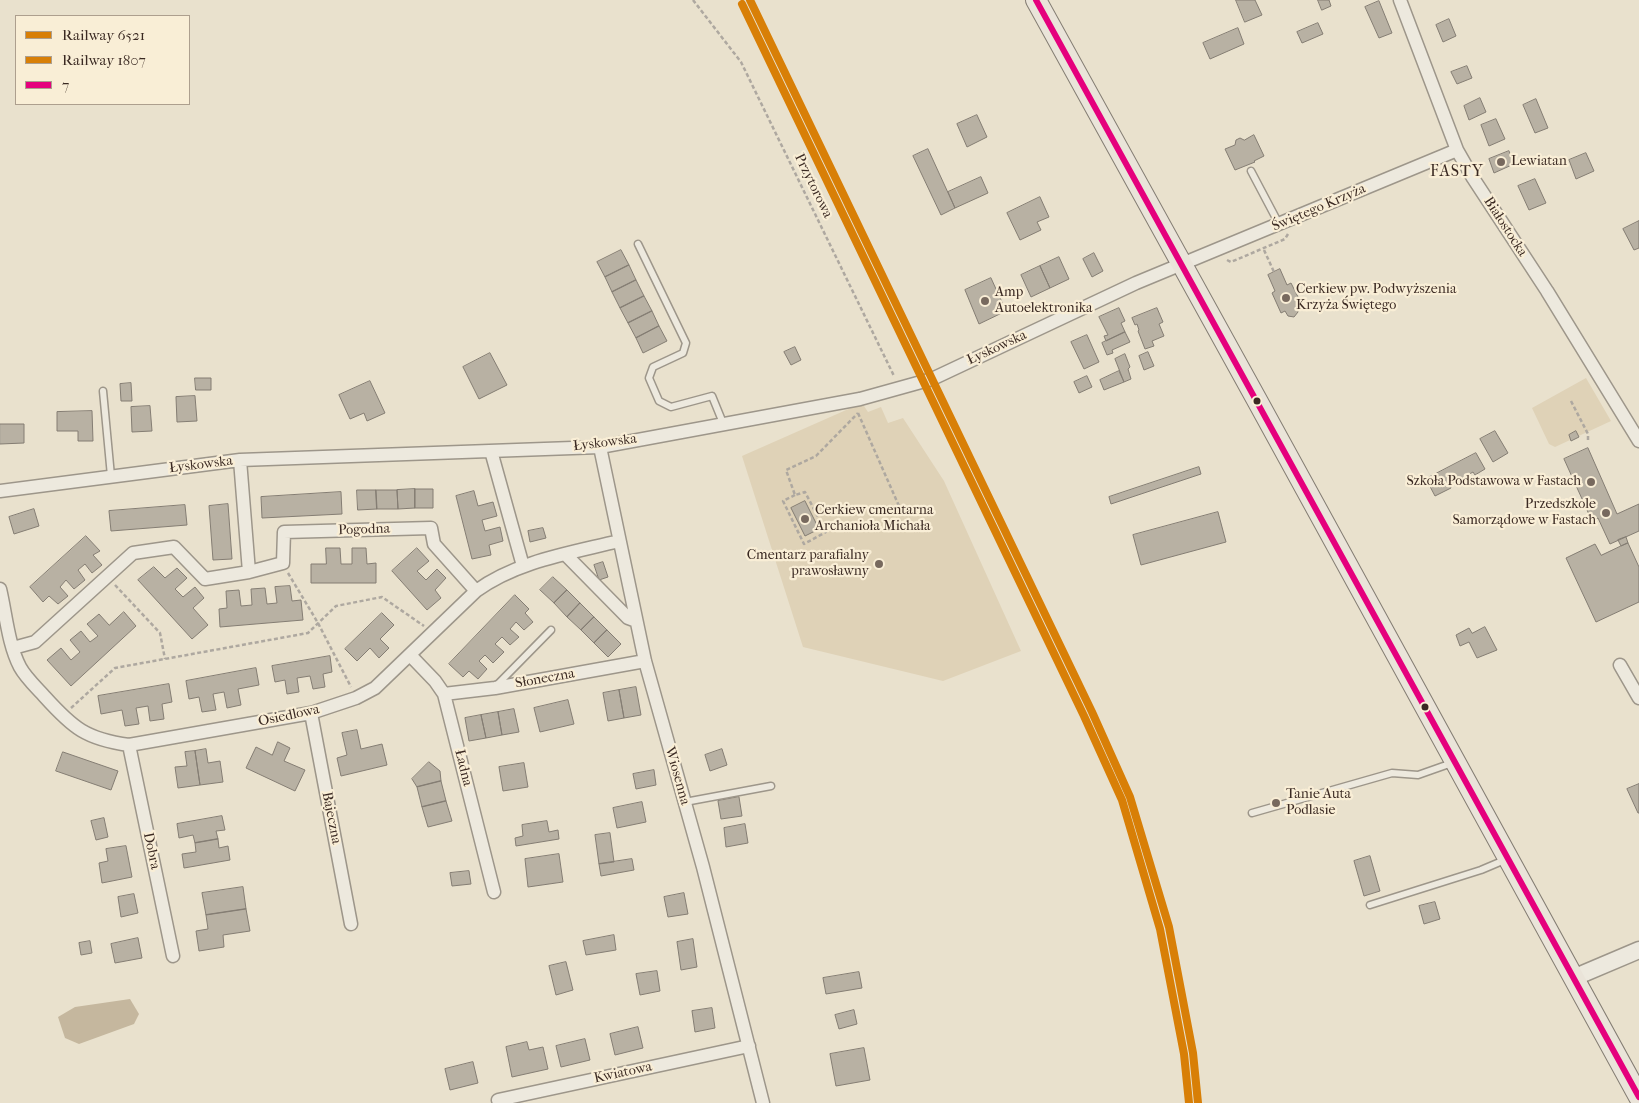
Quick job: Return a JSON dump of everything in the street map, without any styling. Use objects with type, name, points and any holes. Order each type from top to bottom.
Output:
[{"type":"main road","points":[[1036,0],[1639,1097]]},
{"type":"street","name":"Białostocka","points":[[1400,0],[1457,150],[1473,178],[1547,290],[1639,441]]},
{"type":"street","name":"Świętego Krzyża","points":[[1182,265],[1457,150]]},
{"type":"street","name":"Łyskowska","points":[[0,491],[240,460],[600,447],[860,398],[932,379],[1136,283],[1182,265]]},
{"type":"street","name":"Wiosenna","points":[[600,447],[645,661],[763,1103]]},
{"type":"street","points":[[491,451],[523,566]]},
{"type":"street","points":[[240,460],[249,572]]},
{"type":"street","name":"Pogodna","points":[[282,563],[284,532],[431,528],[434,544],[476,591]]},
{"type":"street","name":"Osiedlowa","points":[[0,589],[13,648],[20,667],[62,717],[75,727],[90,737],[129,746],[311,713],[356,698],[375,688],[476,591],[492,579],[523,566],[619,541]]},
{"type":"street","points":[[13,648],[35,642],[133,553],[174,547],[205,579],[249,572],[282,563]]},
{"type":"street","points":[[566,555],[628,618],[636,621]]},
{"type":"street","name":"Ładna","points":[[410,656],[435,681],[444,694],[494,892]]},
{"type":"street","name":"Słoneczna","points":[[444,694],[495,688],[645,661]]},
{"type":"street","points":[[1620,665],[1639,698]]},
{"type":"street","name":"Bajeczna","points":[[311,713],[351,924]]},
{"type":"street","name":"Dobra","points":[[129,746],[173,956]]},
{"type":"street","points":[[1574,978],[1639,950]]},
{"type":"street","name":"Kwiatowa","points":[[498,1100],[749,1046]]},
{"type":"lane","points":[[1251,170],[1279,224]]},
{"type":"lane","points":[[638,244],[686,343],[683,353],[653,367],[649,378],[659,401],[671,407],[712,396],[723,423]]},
{"type":"lane","points":[[103,391],[111,476]]},
{"type":"lane","points":[[495,688],[551,630]]},
{"type":"lane","points":[[1252,813],[1392,773],[1418,775],[1455,762]]},
{"type":"lane","points":[[684,802],[771,786]]},
{"type":"lane","points":[[1370,905],[1481,870],[1508,858]]},
{"type":"path","name":"Przytorowa","points":[[693,0],[741,62],[900,388]]},
{"type":"path","points":[[1264,250],[1274,272]]},
{"type":"path","points":[[1571,401],[1588,434],[1588,440]]},
{"type":"path","points":[[794,494],[786,470],[816,456],[858,413],[899,506]]},
{"type":"path","points":[[805,492],[826,532],[804,544],[784,501],[794,494],[805,492]]},
{"type":"path","points":[[282,563],[318,623],[356,698]]},
{"type":"path","points":[[107,577],[160,633],[165,659]]},
{"type":"path","points":[[62,717],[115,668],[308,633],[336,606],[382,597],[419,621],[432,633]]},
{"type":"shaded area","points":[[1586,378],[1611,421],[1555,447],[1549,444],[1532,408]]},
{"type":"shaded area","name":"Cmentarz parafialny prawosławny","points":[[862,403],[868,412],[881,407],[888,423],[903,418],[944,481],[1021,651],[943,681],[803,647],[742,456]]},
{"type":"shaded area","points":[[130,999],[139,1014],[134,1024],[79,1044],[65,1038],[58,1017],[75,1007]]},
{"type":"building","points":[[1236,0],[1255,0],[1262,15],[1245,22]]},
{"type":"building","points":[[1318,0],[1329,0],[1331,6],[1322,10]]},
{"type":"building","points":[[1379,1],[1392,33],[1379,38],[1365,7]]},
{"type":"building","points":[[1449,19],[1456,36],[1443,42],[1436,25]]},
{"type":"building","points":[[1318,23],[1323,34],[1302,43],[1297,32]]},
{"type":"building","points":[[1238,28],[1244,44],[1210,59],[1203,43]]},
{"type":"building","points":[[1467,66],[1472,78],[1457,84],[1451,72]]},
{"type":"building","points":[[1480,98],[1486,112],[1469,120],[1464,106]]},
{"type":"building","points":[[1536,99],[1548,128],[1535,133],[1523,105]]},
{"type":"building","points":[[977,115],[987,137],[967,147],[957,124]]},
{"type":"building","points":[[1496,119],[1505,139],[1489,146],[1481,125]]},
{"type":"building","points":[[1254,135],[1264,156],[1235,170],[1225,149],[1235,145],[1236,140],[1240,138],[1244,140]]},
{"type":"building","points":[[928,149],[955,208],[941,215],[913,156]]},
{"type":"building","name":"Lewiatan","points":[[1509,151],[1514,164],[1494,173],[1489,159]]},
{"type":"building","points":[[1586,153],[1594,171],[1576,179],[1569,160]]},
{"type":"building","points":[[981,177],[988,193],[955,208],[948,192]]},
{"type":"building","points":[[1535,179],[1546,203],[1529,210],[1518,186]]},
{"type":"building","points":[[1040,197],[1049,217],[1037,222],[1041,230],[1020,240],[1007,213]]},
{"type":"building","points":[[1639,221],[1639,248],[1634,250],[1623,229]]},
{"type":"building","points":[[621,250],[629,265],[605,277],[597,262]]},
{"type":"building","points":[[1094,253],[1103,271],[1092,277],[1083,259]]},
{"type":"building","points":[[1059,257],[1069,279],[1050,288],[1040,266]]},
{"type":"building","points":[[629,265],[636,280],[612,292],[605,277]]},
{"type":"building","points":[[1040,266],[1050,288],[1031,297],[1021,275]]},
{"type":"building","name":"Cerkiew pw. Podwyższenia Krzyża Świętego","points":[[1280,269],[1287,285],[1291,283],[1301,303],[1297,305],[1298,312],[1294,317],[1288,316],[1285,311],[1281,313],[1272,293],[1275,291],[1268,275]]},
{"type":"building","name":"Amp Autoelektronika","points":[[991,278],[1006,311],[979,324],[965,290]]},
{"type":"building","points":[[636,280],[644,296],[620,308],[612,292]]},
{"type":"building","points":[[644,296],[652,311],[628,323],[620,308]]},
{"type":"building","points":[[1119,308],[1125,321],[1121,323],[1125,332],[1106,341],[1104,336],[1108,335],[1099,317]]},
{"type":"building","points":[[1157,308],[1163,322],[1159,324],[1164,336],[1152,341],[1154,346],[1145,349],[1137,324],[1135,325],[1132,318]]},
{"type":"building","points":[[652,311],[659,326],[636,338],[628,323]]},
{"type":"building","points":[[659,326],[667,341],[643,353],[636,338]]},
{"type":"building","points":[[1125,332],[1130,342],[1112,350],[1113,353],[1107,355],[1102,343]]},
{"type":"building","points":[[1087,335],[1099,362],[1084,369],[1071,342]]},
{"type":"building","points":[[795,347],[801,360],[791,365],[784,352]]},
{"type":"building","points":[[1148,352],[1154,366],[1144,370],[1139,356]]},
{"type":"building","points":[[490,353],[507,385],[479,399],[463,367]]},
{"type":"building","points":[[1125,354],[1130,367],[1128,369],[1131,379],[1124,382],[1115,359]]},
{"type":"building","points":[[1119,371],[1124,382],[1104,390],[1100,380]]},
{"type":"building","points":[[1087,376],[1092,387],[1079,393],[1074,382]]},
{"type":"building","points":[[195,378],[211,378],[211,390],[196,390]]},
{"type":"building","points":[[370,381],[385,413],[367,421],[364,413],[350,419],[339,395]]},
{"type":"building","points":[[131,383],[132,401],[121,401],[120,384]]},
{"type":"building","points":[[195,396],[197,421],[177,422],[176,397]]},
{"type":"building","points":[[150,406],[152,431],[132,432],[131,407]]},
{"type":"building","points":[[92,411],[93,441],[78,441],[78,431],[57,431],[57,412]]},
{"type":"building","points":[[0,424],[24,424],[24,443],[0,444]]},
{"type":"building","points":[[1495,431],[1508,453],[1493,462],[1480,439]]},
{"type":"building","points":[[1576,431],[1579,437],[1571,441],[1569,435]]},
{"type":"building","points":[[1588,448],[1617,514],[1639,504],[1639,531],[1610,544],[1598,518],[1592,521],[1564,459]]},
{"type":"building","points":[[1476,453],[1485,469],[1475,475],[1473,472],[1450,485],[1451,488],[1435,496],[1426,479]]},
{"type":"building","points":[[1199,467],[1201,474],[1111,504],[1109,497]]},
{"type":"building","points":[[415,489],[433,489],[433,508],[415,508]]},
{"type":"building","points":[[415,489],[415,508],[398,509],[397,490]]},
{"type":"building","points":[[357,490],[376,490],[377,509],[358,510]]},
{"type":"building","points":[[376,490],[397,490],[398,509],[377,509]]},
{"type":"building","points":[[474,491],[478,506],[493,502],[497,516],[482,520],[485,531],[500,527],[503,541],[489,545],[491,555],[472,559],[456,496]]},
{"type":"building","points":[[341,492],[342,514],[262,518],[261,497]]},
{"type":"building","name":"Cerkiew cmentarna Archanioła Michała","points":[[805,501],[819,529],[805,536],[791,508]]},
{"type":"building","points":[[228,504],[232,559],[213,560],[209,506]]},
{"type":"building","points":[[185,505],[187,525],[111,531],[109,511]]},
{"type":"building","points":[[34,509],[39,526],[14,534],[9,517]]},
{"type":"building","points":[[1218,512],[1226,542],[1141,565],[1133,535]]},
{"type":"building","points":[[543,528],[546,538],[530,542],[528,531]]},
{"type":"building","points":[[86,536],[100,551],[93,555],[102,565],[92,573],[85,564],[78,570],[85,580],[74,589],[66,580],[60,587],[68,596],[58,604],[49,596],[43,602],[30,587]]},
{"type":"building","points":[[1626,537],[1628,543],[1621,546],[1618,540]]},
{"type":"building","points":[[1628,543],[1639,567],[1639,602],[1596,622],[1566,558],[1595,544],[1601,555]]},
{"type":"building","points":[[326,548],[340,548],[341,564],[352,564],[352,548],[366,548],[367,564],[376,563],[376,583],[311,583],[311,564],[326,564]]},
{"type":"building","points":[[417,548],[429,561],[417,571],[426,580],[437,569],[446,578],[435,590],[441,598],[427,610],[392,571]]},
{"type":"building","points":[[603,562],[608,577],[599,580],[594,565]]},
{"type":"building","points":[[154,567],[165,578],[177,568],[187,578],[175,589],[183,597],[195,587],[204,598],[193,608],[208,625],[192,639],[138,580]]},
{"type":"building","points":[[553,577],[567,590],[554,603],[540,590]]},
{"type":"building","points":[[290,586],[292,601],[301,600],[303,620],[220,627],[219,609],[227,608],[226,591],[239,590],[241,606],[252,605],[251,589],[265,588],[267,604],[277,603],[275,587]]},
{"type":"building","points":[[567,590],[580,603],[567,617],[554,603]]},
{"type":"building","points":[[515,595],[529,609],[525,613],[533,622],[524,630],[516,622],[510,629],[519,637],[510,645],[502,637],[495,644],[504,652],[493,663],[485,655],[479,661],[487,669],[478,679],[469,671],[463,677],[449,664]]},
{"type":"building","points":[[580,603],[594,617],[581,630],[567,617]]},
{"type":"building","points":[[124,612],[136,626],[71,686],[47,660],[61,648],[71,660],[80,652],[70,640],[81,631],[90,642],[98,636],[87,624],[99,614],[109,625]]},
{"type":"building","points":[[382,613],[394,625],[380,639],[389,648],[379,658],[370,648],[357,661],[345,649]]},
{"type":"building","points":[[594,617],[607,630],[594,643],[581,630]]},
{"type":"building","points":[[1485,627],[1497,650],[1477,658],[1469,642],[1460,646],[1456,635],[1469,628],[1472,633]]},
{"type":"building","points":[[607,630],[621,644],[608,657],[594,643]]},
{"type":"building","points":[[330,656],[332,672],[323,674],[325,687],[313,689],[310,676],[297,678],[299,692],[287,694],[285,680],[275,682],[272,666]]},
{"type":"building","points":[[256,668],[259,685],[238,689],[241,705],[227,708],[224,692],[213,694],[216,710],[202,712],[199,697],[189,699],[186,681]]},
{"type":"building","points":[[169,684],[172,702],[162,704],[164,719],[150,721],[148,706],[136,708],[139,724],[125,726],[122,710],[101,714],[98,696]]},
{"type":"building","points":[[636,687],[641,715],[624,718],[619,690]]},
{"type":"building","points":[[619,690],[624,718],[608,721],[603,693]]},
{"type":"building","points":[[568,700],[574,724],[540,732],[534,708]]},
{"type":"building","points":[[514,709],[519,732],[502,735],[498,712]]},
{"type":"building","points":[[498,712],[502,735],[486,738],[481,715]]},
{"type":"building","points":[[481,715],[486,738],[469,741],[465,718]]},
{"type":"building","points":[[357,730],[361,749],[382,744],[387,765],[341,776],[337,758],[347,755],[342,733]]},
{"type":"building","points":[[278,742],[290,748],[284,761],[305,770],[295,791],[246,768],[256,747],[272,755]]},
{"type":"building","points":[[206,749],[208,763],[220,761],[223,782],[200,785],[195,751]]},
{"type":"building","points":[[722,749],[727,765],[710,771],[705,755]]},
{"type":"building","points":[[195,751],[200,785],[178,788],[175,767],[187,766],[185,752]]},
{"type":"building","points":[[63,752],[118,771],[111,790],[56,771]]},
{"type":"building","points":[[429,762],[440,771],[441,781],[417,787],[412,779]]},
{"type":"building","points":[[524,763],[528,787],[503,791],[499,767]]},
{"type":"building","points":[[654,770],[656,785],[636,789],[633,774]]},
{"type":"building","points":[[441,781],[446,801],[422,807],[417,787]]},
{"type":"building","points":[[1639,784],[1639,813],[1638,813],[1627,789]]},
{"type":"building","points":[[739,797],[742,816],[721,819],[718,801]]},
{"type":"building","points":[[446,801],[452,821],[428,827],[422,807]]},
{"type":"building","points":[[642,802],[646,822],[617,828],[613,808]]},
{"type":"building","points":[[222,816],[225,830],[216,831],[218,839],[195,843],[193,835],[179,838],[177,824]]},
{"type":"building","points":[[104,818],[108,837],[96,840],[91,821]]},
{"type":"building","points":[[547,821],[549,832],[558,830],[559,839],[516,846],[515,838],[523,836],[522,825]]},
{"type":"building","points":[[745,824],[748,843],[726,847],[724,828]]},
{"type":"building","points":[[610,833],[614,862],[599,864],[595,835]]},
{"type":"building","points":[[218,839],[219,848],[228,846],[230,860],[184,868],[182,854],[196,852],[195,843]]},
{"type":"building","points":[[126,846],[132,877],[102,883],[99,863],[108,861],[106,849]]},
{"type":"building","points":[[559,854],[563,882],[528,887],[525,859]]},
{"type":"building","points":[[1370,856],[1380,891],[1364,896],[1354,861]]},
{"type":"building","points":[[632,859],[634,870],[601,876],[599,864]]},
{"type":"building","points":[[469,871],[471,884],[452,886],[450,873]]},
{"type":"building","points":[[243,887],[246,909],[206,915],[202,893]]},
{"type":"building","points":[[684,893],[688,914],[668,917],[664,897]]},
{"type":"building","points":[[134,894],[138,913],[121,917],[118,897]]},
{"type":"building","points":[[1435,902],[1440,919],[1424,924],[1419,906]]},
{"type":"building","points":[[246,909],[250,931],[223,935],[224,947],[199,951],[196,931],[208,929],[206,915]]},
{"type":"building","points":[[614,935],[616,950],[586,955],[583,941]]},
{"type":"building","points":[[138,938],[142,958],[115,963],[111,944]]},
{"type":"building","points":[[693,939],[697,967],[681,970],[677,942]]},
{"type":"building","points":[[90,941],[92,953],[81,955],[79,943]]},
{"type":"building","points":[[566,962],[573,990],[556,995],[549,966]]},
{"type":"building","points":[[657,971],[660,991],[640,995],[636,974]]},
{"type":"building","points":[[859,972],[862,988],[826,994],[823,978]]},
{"type":"building","points":[[712,1008],[715,1028],[695,1032],[692,1011]]},
{"type":"building","points":[[854,1010],[857,1024],[839,1029],[835,1015]]},
{"type":"building","points":[[638,1027],[643,1048],[615,1055],[610,1034]]},
{"type":"building","points":[[585,1039],[590,1060],[561,1067],[556,1046]]},
{"type":"building","points":[[527,1042],[529,1050],[543,1047],[548,1069],[512,1077],[506,1047]]},
{"type":"building","points":[[864,1048],[870,1080],[836,1086],[830,1054]]},
{"type":"building","points":[[473,1062],[478,1083],[450,1090],[445,1069]]},
{"type":"rail line","name":"6521","points":[[750,0],[1092,712],[1130,797],[1169,927],[1193,1053],[1198,1103]]},
{"type":"rail line","name":"1807","points":[[742,4],[1084,716],[1122,800],[1160,929],[1184,1054],[1189,1103]]},
{"type":"transit line","name":"7","points":[[1036,0],[1639,1097]]},
{"type":"place","name":"Lewiatan","points":[[1501,162]]},
{"type":"place","name":"Cerkiew pw. Podwyższenia Krzyża Świętego","points":[[1286,298]]},
{"type":"place","name":"Amp Autoelektronika","points":[[985,301]]},
{"type":"place","name":"Szkoła Podstawowa w Fastach","points":[[1591,482]]},
{"type":"place","name":"Przedszkole Samorządowe w Fastach","points":[[1606,513]]},
{"type":"place","name":"Cerkiew cmentarna Archanioła Michała","points":[[805,519]]},
{"type":"place","name":"Cmentarz parafialny prawosławny","points":[[879,564]]},
{"type":"place","name":"Tanie Auta Podlasie","points":[[1276,803]]},
{"type":"district","name":"FASTY","points":[[1457,172]]}]
